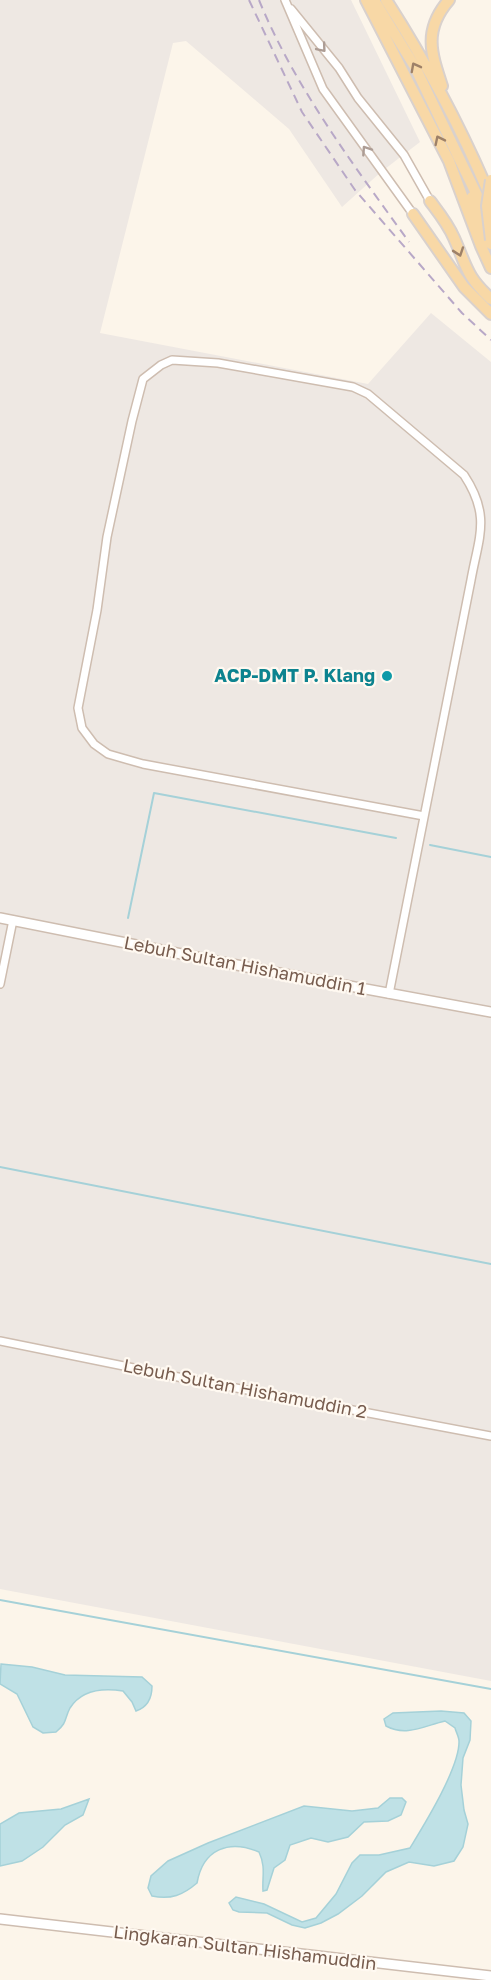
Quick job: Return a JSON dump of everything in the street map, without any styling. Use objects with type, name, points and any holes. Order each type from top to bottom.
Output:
[{"type":"main road","points":[[366,0],[429,119],[462,193],[491,267]]},
{"type":"main road","points":[[374,0],[415,67],[491,224]]},
{"type":"main road","points":[[386,0],[411,38],[450,110],[491,199]]},
{"type":"main road","points":[[449,0],[437,19],[431,45],[433,60],[450,110]]},
{"type":"main road","points":[[459,158],[477,213],[491,242]]},
{"type":"main road","points":[[476,164],[491,187]]},
{"type":"main road","points":[[491,180],[488,217],[491,242]]},
{"type":"main road","points":[[430,201],[450,230],[476,285],[491,299]]},
{"type":"main road","points":[[413,214],[464,287],[491,314]]},
{"type":"street","points":[[285,1],[339,68],[358,98],[404,154],[430,201]]},
{"type":"street","points":[[285,1],[323,89],[413,214]]},
{"type":"street","points":[[389,994],[424,816],[481,520],[480,506],[475,491],[464,475],[368,394],[353,387],[218,363],[172,360],[161,365],[143,379],[132,421],[107,537],[97,610],[78,708],[82,728],[94,744],[108,754],[143,764],[424,816]]},
{"type":"street","name":"Lebuh Sultan Hishamuddin 1","points":[[0,918],[491,1012]]},
{"type":"street","points":[[0,984],[13,920]]},
{"type":"street","name":"Lebuh Sultan Hishamuddin 2","points":[[0,1341],[491,1436]]},
{"type":"street","name":"Lingkaran Sultan Hishamuddin","points":[[0,1919],[491,1976]]},
{"type":"shaded area","points":[[0,0],[351,0],[420,142],[381,172],[342,207],[289,129],[186,41],[173,43],[100,333],[368,384],[431,313],[491,362],[491,1681],[0,1589]]},
{"type":"water","points":[[1,1664],[32,1667],[65,1675],[142,1677],[152,1686],[151,1694],[148,1702],[136,1711],[123,1691],[101,1690],[87,1693],[70,1708],[60,1729],[56,1732],[43,1733],[33,1727],[17,1694],[0,1684]]},
{"type":"water","points":[[441,1711],[464,1713],[471,1721],[470,1740],[463,1758],[461,1785],[468,1824],[463,1847],[454,1861],[434,1866],[409,1862],[386,1872],[362,1896],[338,1914],[305,1928],[292,1925],[267,1913],[233,1910],[229,1903],[236,1897],[264,1904],[302,1922],[316,1918],[336,1894],[352,1863],[360,1855],[379,1855],[410,1848],[448,1780],[458,1752],[459,1739],[455,1728],[445,1721],[415,1730],[401,1731],[386,1726],[384,1719],[393,1713]]},
{"type":"water","points":[[390,1798],[402,1798],[406,1802],[401,1815],[388,1821],[364,1822],[348,1837],[328,1842],[311,1838],[290,1845],[285,1860],[274,1868],[267,1890],[263,1891],[263,1867],[259,1852],[238,1847],[228,1847],[211,1855],[200,1871],[197,1883],[187,1891],[171,1897],[152,1896],[148,1888],[151,1876],[168,1861],[304,1806],[352,1811],[378,1808]]},
{"type":"water","points":[[89,1799],[83,1815],[65,1825],[43,1847],[22,1861],[0,1866],[0,1824],[19,1813],[61,1809]]},
{"type":"waterway","points":[[128,918],[154,793],[396,838]]},
{"type":"waterway","points":[[430,845],[491,857]]},
{"type":"waterway","points":[[0,1167],[491,1264]]},
{"type":"waterway","points":[[0,1600],[491,1689]]},
{"type":"railway","points":[[249,0],[302,112],[355,190],[462,313],[491,340]]},
{"type":"railway","points":[[259,0],[273,32],[308,95],[347,155],[409,242]]},
{"type":"place","name":"ACP-DMT P. Klang","points":[[387,676]]}]
